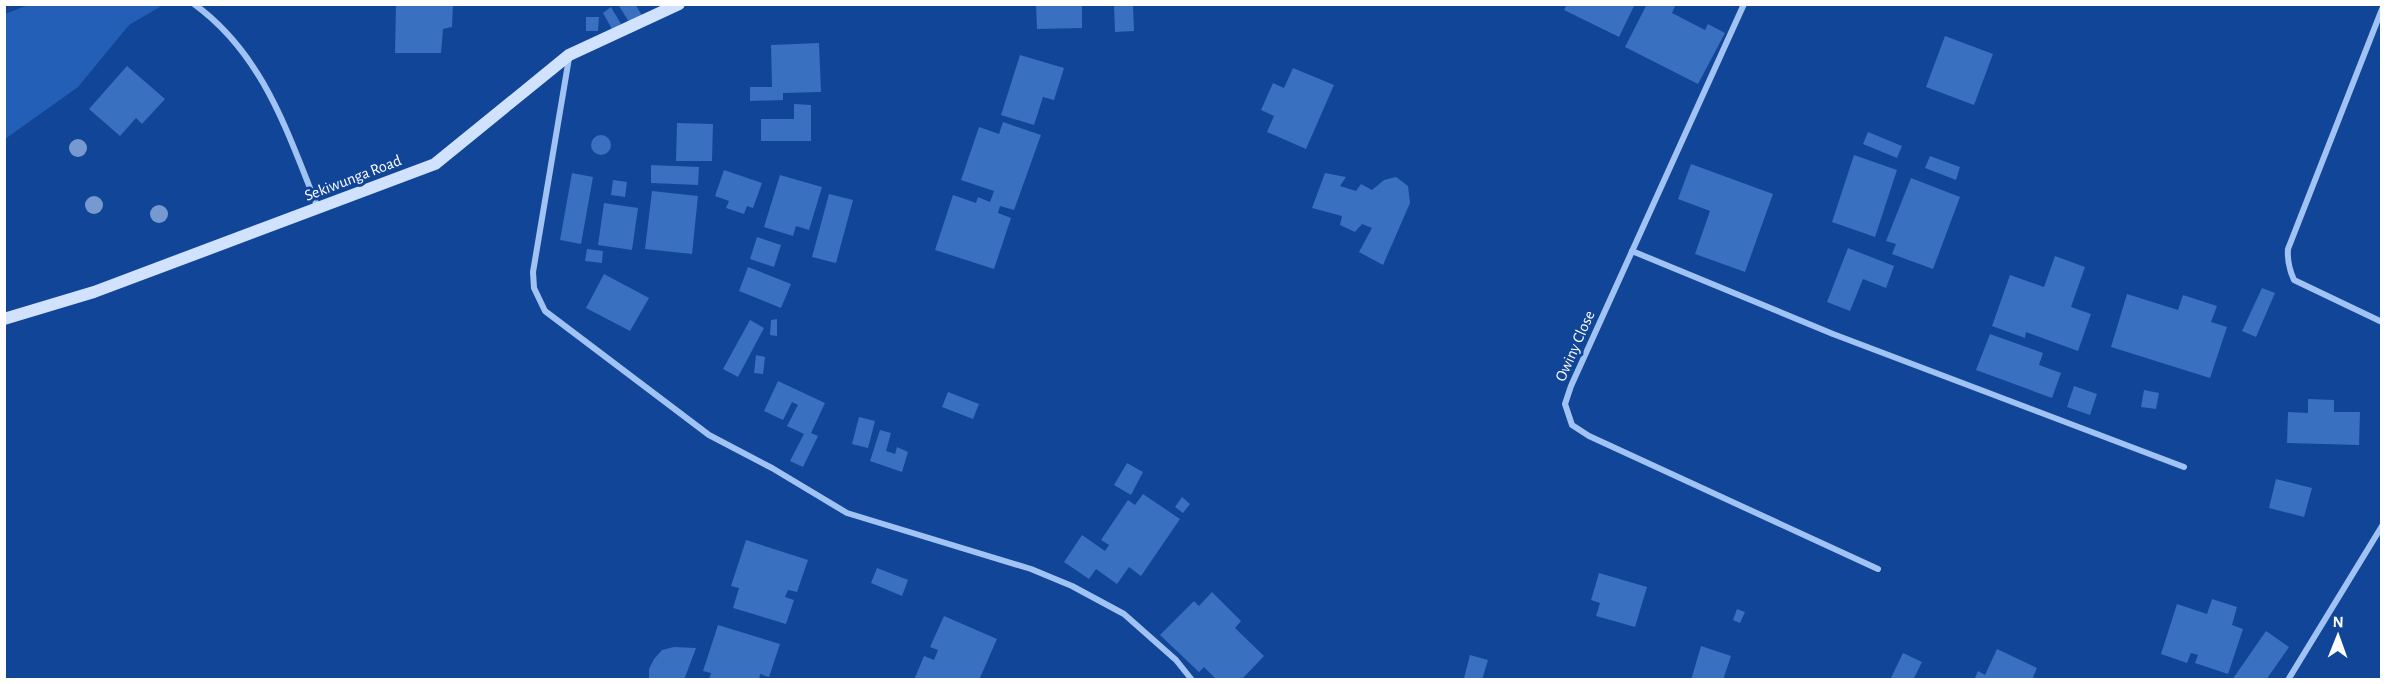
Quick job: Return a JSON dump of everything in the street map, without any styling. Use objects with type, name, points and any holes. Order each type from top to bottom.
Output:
[{"type":"main road","name":"Sekiwunga Road","points":[[4,319],[94,292],[435,164],[569,55],[679,4]]},
{"type":"street","points":[[194,4],[234,41],[265,84],[318,209]]},
{"type":"street","name":"Owiny Close","points":[[1744,4],[1571,386],[1565,404],[1572,425],[1588,436],[1878,569]]},
{"type":"street","points":[[2382,9],[2288,249],[2287,259],[2294,280],[2382,322]]},
{"type":"street","points":[[569,55],[533,272],[534,288],[545,311],[709,435],[772,468],[847,513],[1031,569],[1072,586],[1124,614],[1176,660],[1192,680]]},
{"type":"street","points":[[1632,251],[1833,334],[2184,466]]},
{"type":"street","points":[[2288,680],[2382,526]]},
{"type":"shaded area","points":[[31,4],[163,5],[129,25],[78,87],[5,139],[5,14]]},
{"type":"building","points":[[396,4],[453,4],[452,27],[443,29],[441,53],[395,53]]},
{"type":"building","points":[[635,4],[643,17],[631,25],[619,6]]},
{"type":"building","points":[[1036,4],[1082,4],[1082,28],[1037,29]]},
{"type":"building","points":[[1114,4],[1133,4],[1134,31],[1115,32]]},
{"type":"building","points":[[1567,4],[1635,4],[1619,37],[1564,10]]},
{"type":"building","points":[[1647,4],[1672,4],[1675,6],[1672,13],[1705,30],[1708,24],[1725,33],[1698,84],[1625,47]]},
{"type":"building","points":[[611,7],[621,24],[612,29],[603,13]]},
{"type":"building","points":[[586,17],[599,17],[598,31],[586,31]]},
{"type":"building","points":[[1945,36],[1993,54],[1974,105],[1926,87]]},
{"type":"building","points":[[819,43],[821,92],[783,93],[783,100],[750,101],[750,87],[772,87],[771,45]]},
{"type":"building","points":[[1020,55],[1064,68],[1054,100],[1043,97],[1034,125],[1001,115]]},
{"type":"building","points":[[127,66],[165,99],[142,124],[136,118],[120,136],[89,109]]},
{"type":"building","points":[[1293,68],[1334,85],[1306,149],[1267,132],[1274,116],[1261,110],[1273,83],[1284,88]]},
{"type":"building","points":[[794,104],[811,105],[811,141],[761,141],[761,119],[794,119]]},
{"type":"building","points":[[1003,122],[1041,135],[1014,210],[1000,206],[998,213],[1011,218],[994,269],[935,250],[953,195],[976,203],[978,197],[990,202],[994,191],[961,180],[979,127],[999,134]]},
{"type":"building","points":[[677,123],[713,124],[712,161],[676,161]]},
{"type":"building","points":[[1868,132],[1902,146],[1897,158],[1863,144]]},
{"type":"building","points":[[601,135],[608,138],[611,145],[608,152],[601,155],[594,152],[591,145],[594,138]]},
{"type":"building","points":[[1854,155],[1897,170],[1875,237],[1832,222]]},
{"type":"building","points":[[1930,156],[1960,167],[1956,180],[1925,168]]},
{"type":"building","points":[[1691,164],[1773,194],[1745,272],[1695,254],[1710,211],[1678,199]]},
{"type":"building","points":[[651,165],[699,167],[698,185],[651,183]]},
{"type":"building","points":[[724,170],[762,183],[753,208],[747,206],[744,214],[726,208],[729,201],[715,196]]},
{"type":"building","points":[[572,173],[593,177],[581,244],[560,240]]},
{"type":"building","points":[[1325,173],[1346,177],[1340,186],[1356,191],[1361,184],[1372,190],[1384,180],[1396,177],[1408,186],[1410,203],[1383,265],[1359,252],[1372,228],[1362,224],[1355,232],[1340,225],[1342,216],[1312,208]]},
{"type":"building","points":[[780,175],[822,187],[809,230],[796,226],[793,236],[764,227]]},
{"type":"building","points":[[1911,178],[1960,197],[1933,269],[1892,254],[1896,244],[1886,241]]},
{"type":"building","points":[[613,180],[627,182],[625,197],[611,195]]},
{"type":"building","points":[[652,191],[698,196],[692,254],[645,249]]},
{"type":"building","points":[[829,194],[853,200],[836,263],[812,257]]},
{"type":"building","points":[[604,203],[638,208],[632,250],[598,245]]},
{"type":"building","points":[[757,237],[781,245],[774,267],[750,259]]},
{"type":"building","points":[[1848,248],[1894,266],[1886,288],[1863,279],[1850,311],[1827,302]]},
{"type":"building","points":[[587,249],[603,251],[602,263],[585,261]]},
{"type":"building","points":[[2055,256],[2085,267],[2071,307],[2091,314],[2078,351],[2026,332],[2025,338],[1992,326],[2010,275],[2044,287]]},
{"type":"building","points":[[748,267],[791,284],[781,308],[739,291]]},
{"type":"building","points":[[604,274],[649,298],[630,331],[586,308]]},
{"type":"building","points":[[2262,288],[2275,293],[2256,337],[2242,331]]},
{"type":"building","points":[[2127,294],[2178,310],[2183,295],[2217,306],[2211,322],[2227,327],[2210,378],[2111,347]]},
{"type":"building","points":[[777,319],[777,336],[770,335],[771,320]]},
{"type":"building","points":[[750,320],[764,328],[738,377],[723,369]]},
{"type":"building","points":[[1990,334],[2043,353],[2039,365],[2061,373],[2052,398],[1976,370]]},
{"type":"building","points":[[756,355],[765,357],[763,374],[754,373]]},
{"type":"building","points":[[778,381],[825,403],[811,433],[818,436],[803,467],[790,461],[804,434],[787,426],[798,405],[792,402],[783,420],[764,411]]},
{"type":"building","points":[[2074,386],[2097,394],[2090,415],[2067,407]]},
{"type":"building","points":[[2144,390],[2159,393],[2156,409],[2141,407]]},
{"type":"building","points":[[948,392],[979,404],[973,419],[942,407]]},
{"type":"building","points":[[2308,399],[2334,400],[2334,412],[2360,412],[2359,445],[2287,443],[2288,412],[2308,413]]},
{"type":"building","points":[[859,417],[875,421],[868,448],[852,444]]},
{"type":"building","points":[[880,430],[891,433],[886,451],[895,454],[897,447],[908,452],[902,472],[870,461]]},
{"type":"building","points":[[1127,463],[1143,472],[1131,495],[1114,485]]},
{"type":"building","points":[[2276,479],[2312,488],[2304,517],[2269,508]]},
{"type":"building","points":[[1143,494],[1180,519],[1141,576],[1129,567],[1117,584],[1096,569],[1089,579],[1064,562],[1082,535],[1105,551],[1109,545],[1101,540],[1128,500],[1135,505]]},
{"type":"building","points":[[1182,497],[1190,504],[1183,513],[1175,507]]},
{"type":"building","points":[[746,540],[808,560],[797,592],[788,590],[785,597],[794,600],[786,624],[733,608],[739,588],[731,586]]},
{"type":"building","points":[[877,568],[908,580],[902,596],[871,583]]},
{"type":"building","points":[[1599,573],[1647,587],[1635,627],[1596,616],[1600,603],[1591,600]]},
{"type":"building","points":[[1212,592],[1241,621],[1235,628],[1264,656],[1241,680],[1217,680],[1204,667],[1199,672],[1160,635],[1194,601],[1199,606]]},
{"type":"building","points":[[2212,599],[2237,607],[2232,625],[2243,629],[2228,674],[2195,663],[2198,655],[2191,653],[2187,663],[2161,654],[2177,604],[2207,614]]},
{"type":"building","points":[[1737,609],[1745,612],[1740,623],[1733,620]]},
{"type":"building","points":[[944,616],[997,639],[979,680],[914,680],[924,656],[934,660],[938,650],[930,647]]},
{"type":"building","points":[[718,625],[780,644],[769,677],[760,674],[759,680],[709,680],[711,673],[703,671]]},
{"type":"building","points":[[2266,631],[2289,647],[2266,680],[2232,680]]},
{"type":"building","points":[[1701,646],[1731,656],[1723,680],[1691,680]]},
{"type":"building","points":[[674,647],[696,648],[684,680],[649,680],[649,669],[654,659],[662,650]]},
{"type":"building","points":[[1997,649],[2037,668],[2033,677],[2039,680],[1974,680],[1978,671],[1985,675]]},
{"type":"building","points":[[1903,653],[1922,662],[1913,680],[1890,680]]},
{"type":"building","points":[[1470,655],[1488,660],[1482,680],[1464,678]]}]
